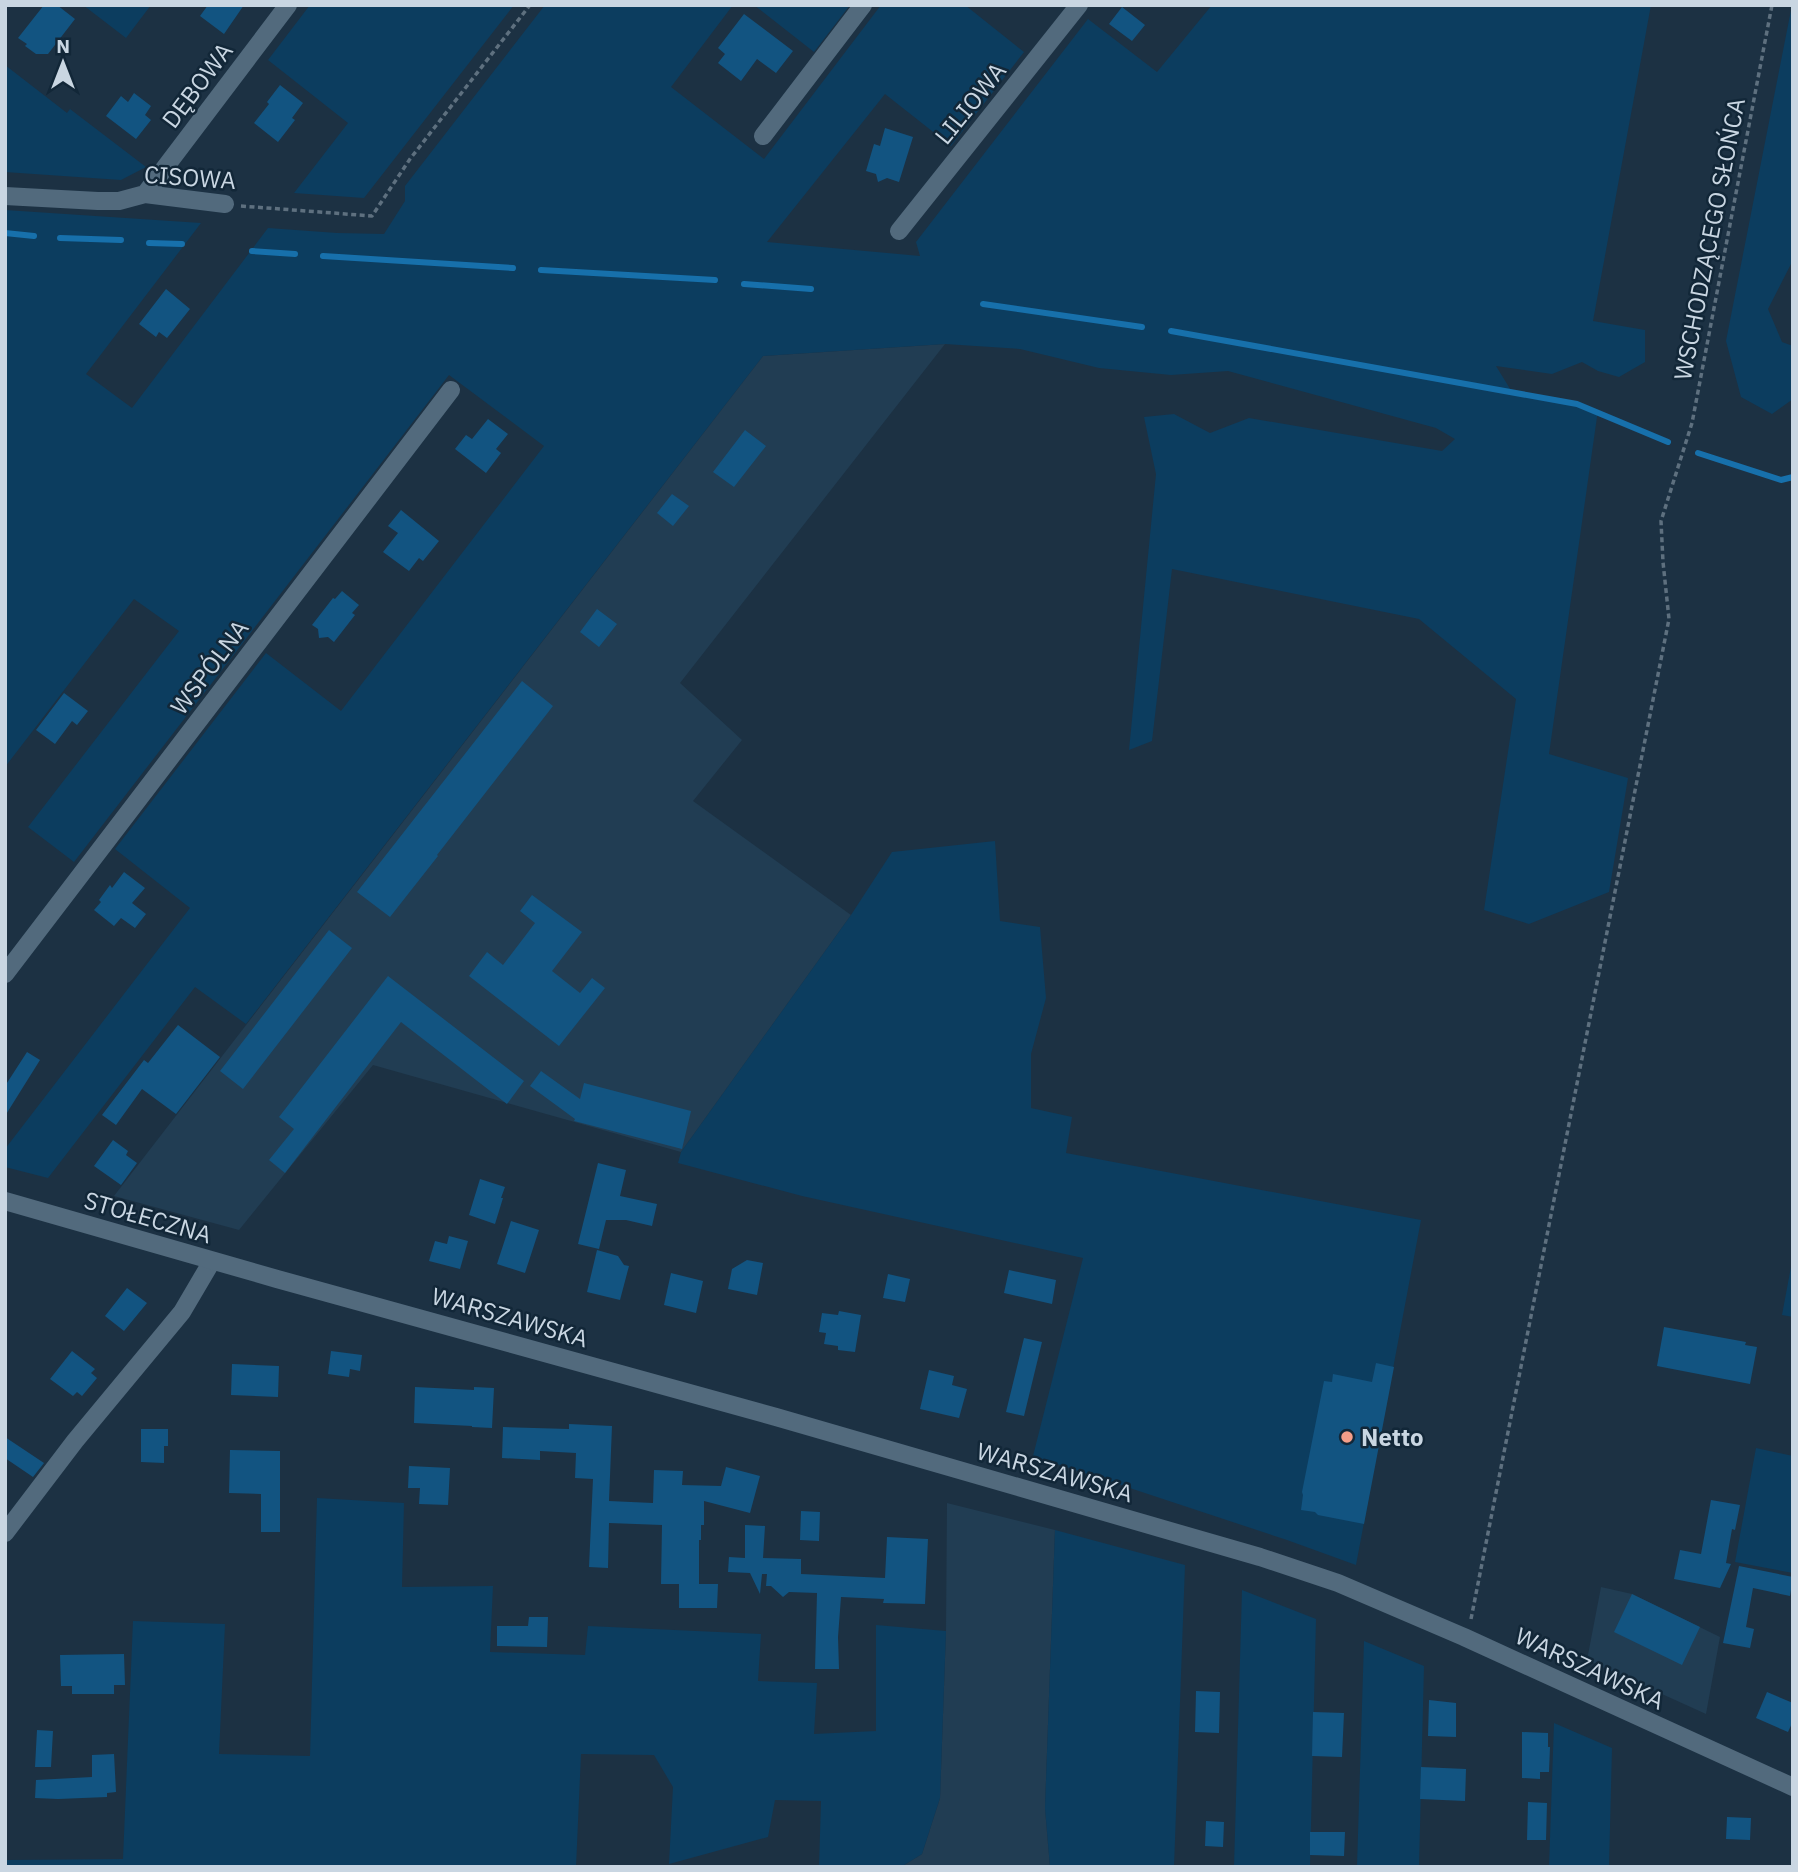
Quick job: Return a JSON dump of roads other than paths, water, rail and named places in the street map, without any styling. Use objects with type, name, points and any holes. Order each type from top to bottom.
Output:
[{"type":"street","name":"DĘBOWA","points":[[145,194],[288,5]]},
{"type":"street","points":[[763,136],[863,5]]},
{"type":"street","name":"LILIOWA","points":[[899,231],[1079,5]]},
{"type":"street","name":"CISOWA","points":[[5,196],[119,201],[145,194],[225,204]]},
{"type":"street","name":"WSPÓLNA","points":[[5,974],[451,390]]},
{"type":"street","name":"STOŁECZNA","points":[[5,1201],[277,1279]]},
{"type":"street","points":[[5,1533],[75,1441],[183,1312],[212,1261]]},
{"type":"street","name":"WARSZAWSKA","points":[[277,1279],[776,1417],[1260,1557],[1338,1583],[1464,1637],[1793,1787]]},
{"type":"waterway","points":[[5,233],[34,236]]},
{"type":"waterway","points":[[60,238],[121,240]]},
{"type":"waterway","points":[[149,243],[182,244]]},
{"type":"waterway","points":[[252,251],[295,254]]},
{"type":"waterway","points":[[323,256],[513,268]]},
{"type":"waterway","points":[[541,270],[715,280]]},
{"type":"waterway","points":[[744,284],[811,289]]},
{"type":"waterway","points":[[983,304],[1142,327]]},
{"type":"waterway","points":[[1171,331],[1577,404],[1668,442]]},
{"type":"waterway","points":[[1698,453],[1781,480],[1793,477]]},
{"type":"place","name":"Netto","points":[[1347,1437]]}]
